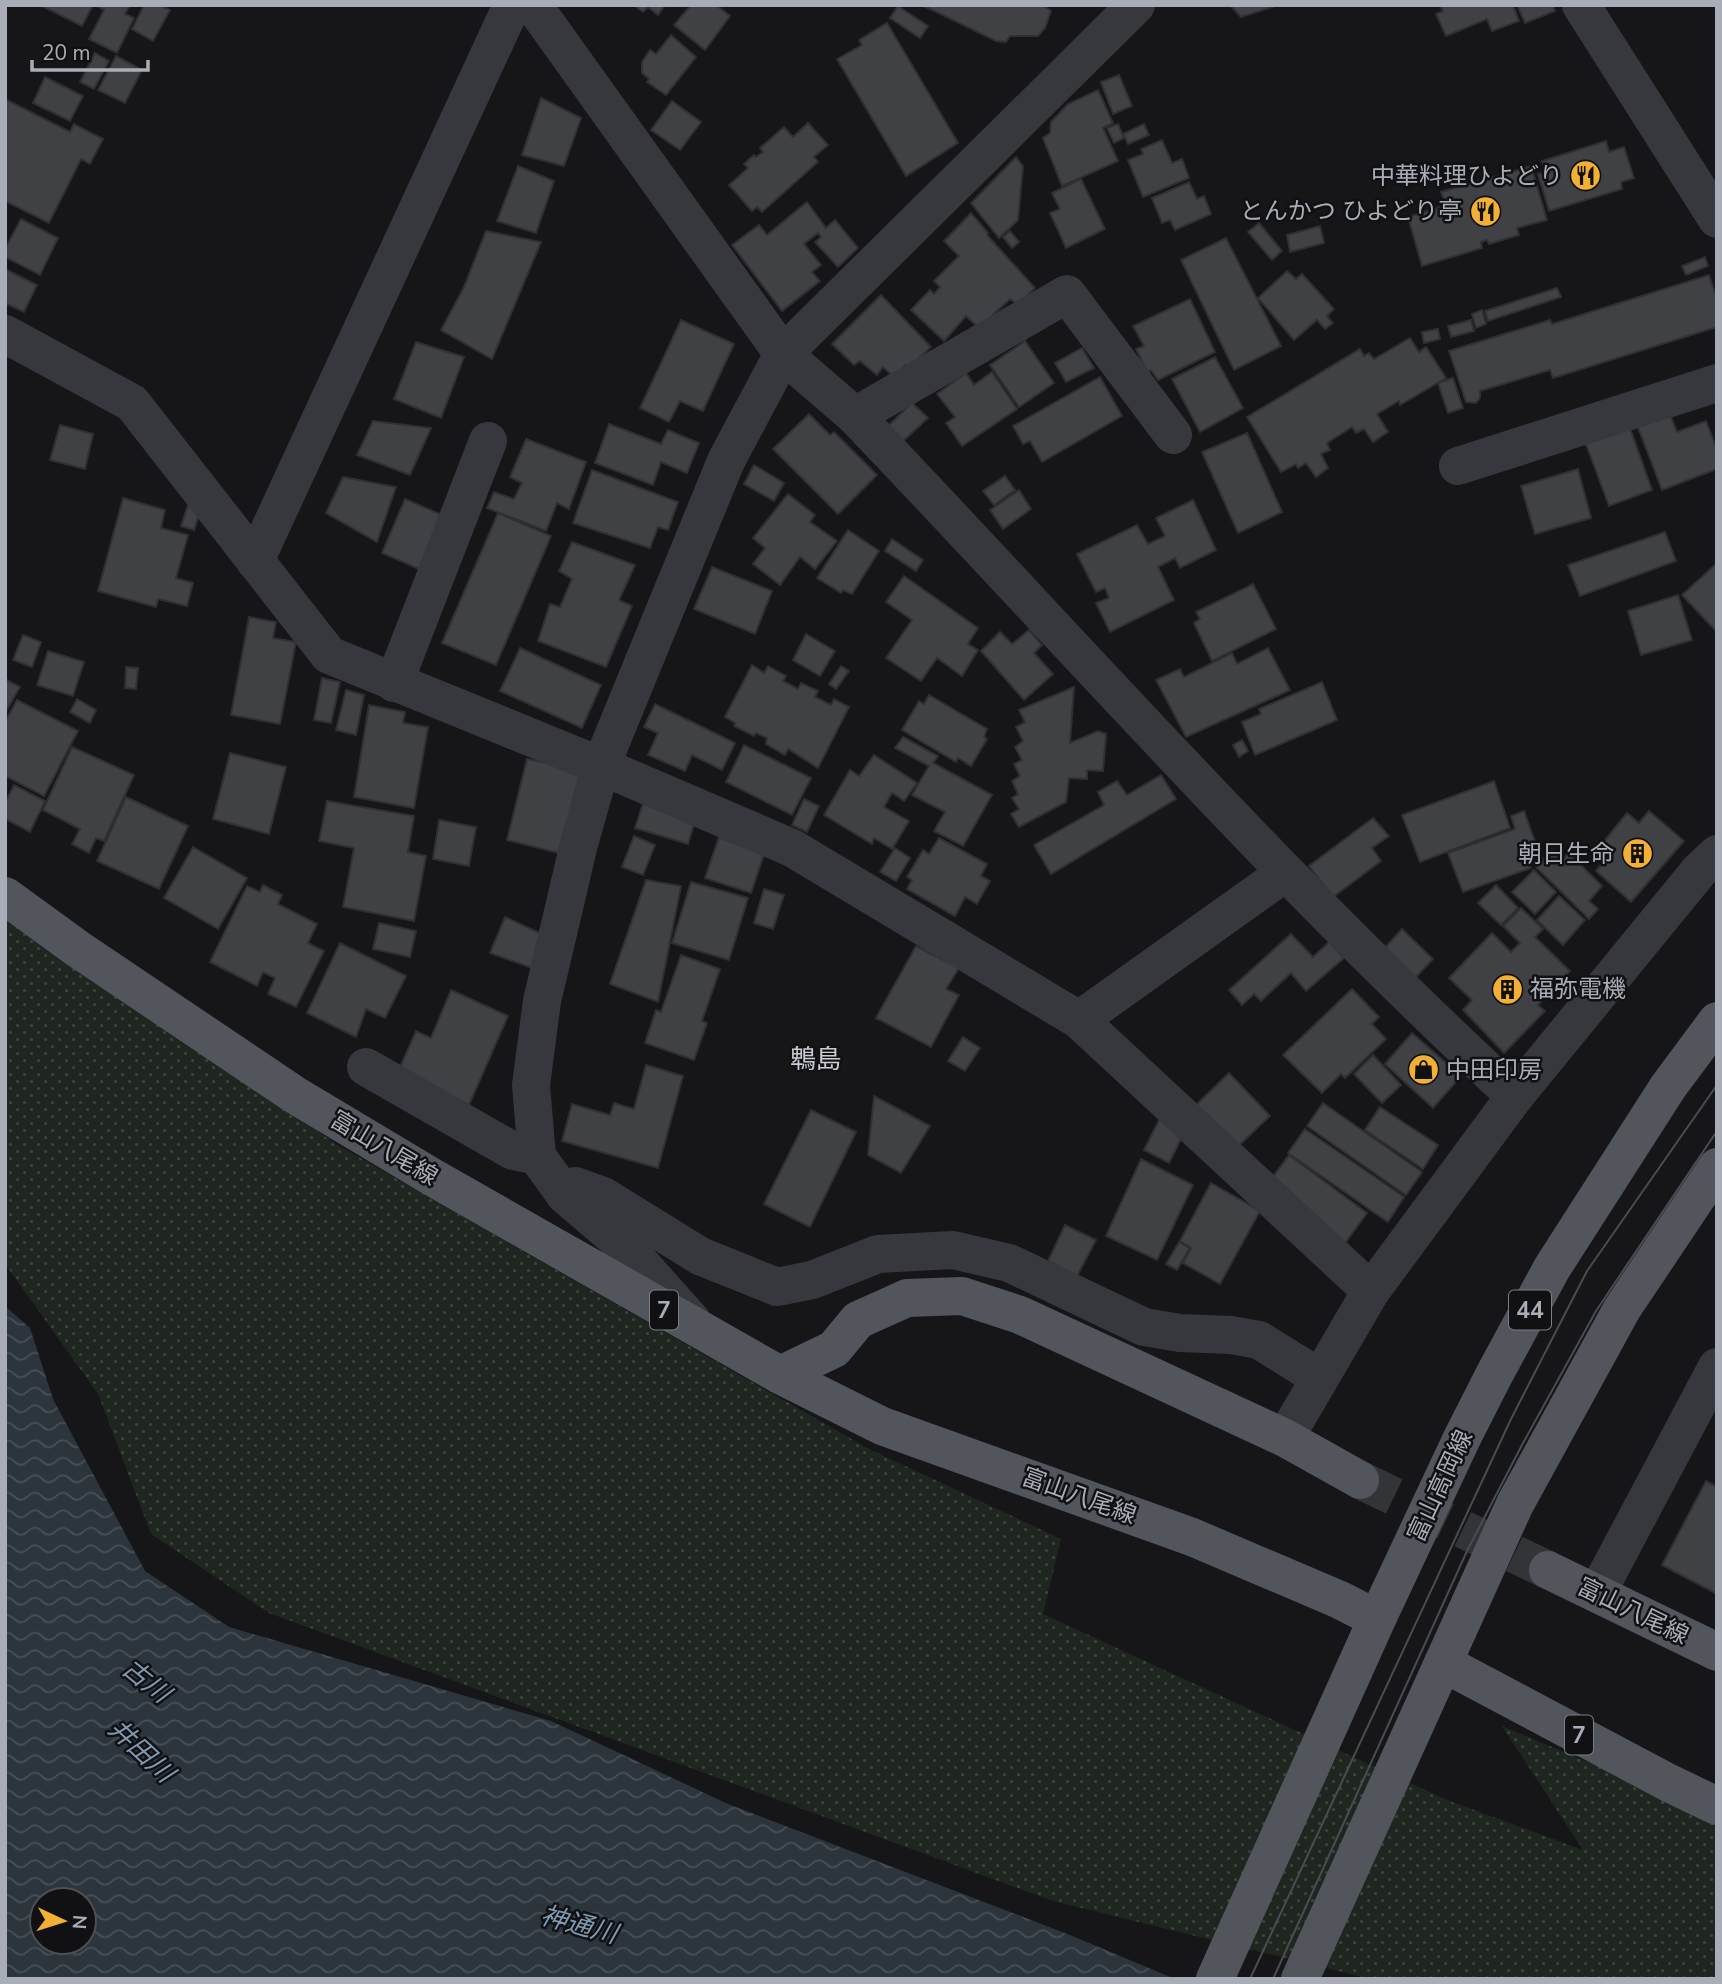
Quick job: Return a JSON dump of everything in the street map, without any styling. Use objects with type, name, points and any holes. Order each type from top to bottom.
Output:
[{"type":"main road","name":"富山八尾線","points":[[5,896],[78,949],[295,1095],[432,1177],[780,1375],[883,1426],[1192,1537],[1340,1600],[1371,1634]]},
{"type":"main road","name":"富山高岡線","points":[[1215,1979],[1462,1438],[1552,1268],[1668,1087],[1717,1021]]},
{"type":"main road","points":[[1300,1979],[1515,1504],[1622,1309],[1717,1167]]},
{"type":"main road","points":[[780,1375],[834,1349],[858,1320],[907,1298],[962,1296],[1020,1315],[1285,1438],[1360,1480]]},
{"type":"main road","name":"富山八尾線","points":[[1548,1570],[1717,1652]]},
{"type":"main road","name":"7","points":[[1438,1674],[1717,1805]]},
{"type":"street","points":[[255,561],[512,5]]},
{"type":"street","points":[[533,5],[783,354],[855,416],[1285,873],[1422,1010],[1515,1096]]},
{"type":"street","points":[[698,1329],[626,1247],[565,1195],[545,1167],[531,1086],[542,1002],[579,844],[601,766],[726,461],[783,354],[1136,5]]},
{"type":"street","points":[[1581,5],[1717,219]]},
{"type":"street","points":[[855,416],[1068,294],[1173,435]]},
{"type":"street","points":[[5,334],[132,403],[329,655],[601,766],[792,849],[1079,1020],[1371,1291]]},
{"type":"street","points":[[1458,466],[1717,383]]},
{"type":"street","points":[[394,683],[488,440]]},
{"type":"street","points":[[1285,1438],[1371,1291],[1515,1096],[1699,871],[1717,854]]},
{"type":"street","points":[[1079,1020],[1285,873]]},
{"type":"street","points":[[366,1067],[513,1150],[603,1196],[700,1256],[777,1287],[812,1280],[878,1254],[953,1250],[1009,1263],[1144,1327],[1259,1340],[1320,1378]]},
{"type":"street","points":[[1597,1593],[1717,1367]]},
{"type":"shaded area","points":[[5,914],[336,1144],[869,1449],[1061,1539],[1043,1614],[1447,1800],[1583,1850],[1502,1726],[1717,1816],[1717,1979],[1371,1979],[1053,1901],[269,1613],[151,1534],[98,1394],[5,1264]]},
{"type":"water","points":[[5,1306],[30,1328],[53,1399],[145,1571],[229,1627],[551,1721],[728,1804],[1070,1935],[1175,1979],[5,1979]]},
{"type":"building","points":[[40,5],[93,5],[82,26]]},
{"type":"building","points":[[95,5],[130,5],[125,14],[134,18],[117,53],[89,39],[104,10]]},
{"type":"building","points":[[144,5],[159,5],[170,10],[153,41],[132,29]]},
{"type":"building","points":[[634,5],[665,5],[658,15],[648,7],[643,12]]},
{"type":"building","points":[[691,5],[716,5],[730,16],[705,50],[674,25]]},
{"type":"building","points":[[922,5],[1043,5],[1051,11],[1045,28],[1038,36],[1010,36],[1006,42],[996,41]]},
{"type":"building","points":[[1230,5],[1278,5],[1241,17]]},
{"type":"building","points":[[1440,5],[1513,5],[1519,21],[1492,31],[1487,19],[1446,36],[1436,14],[1443,11]]},
{"type":"building","points":[[1517,5],[1553,5],[1555,11],[1525,23]]},
{"type":"building","points":[[898,6],[928,26],[920,38],[890,18]]},
{"type":"building","points":[[887,23],[958,143],[906,176],[837,59],[862,45],[859,40]]},
{"type":"building","points":[[671,35],[696,57],[666,95],[647,82],[649,79],[642,73],[642,62],[650,50],[656,54]]},
{"type":"building","points":[[95,53],[109,61],[94,89],[80,82]]},
{"type":"building","points":[[116,56],[142,70],[125,103],[98,90]]},
{"type":"building","points":[[1119,75],[1132,106],[1113,114],[1101,82]]},
{"type":"building","points":[[45,77],[83,96],[70,121],[33,103]]},
{"type":"building","points":[[1098,90],[1113,123],[1103,128],[1118,161],[1062,186],[1043,138],[1050,133],[1051,122],[1068,104]]},
{"type":"building","points":[[541,98],[581,118],[564,166],[522,155]]},
{"type":"building","points":[[5,99],[70,132],[74,124],[103,139],[90,164],[81,159],[49,223],[5,201]]},
{"type":"building","points":[[672,101],[701,122],[680,150],[651,130]]},
{"type":"building","points":[[808,123],[828,145],[814,157],[818,162],[762,212],[757,207],[752,211],[729,185],[748,168],[744,164],[754,155],[756,157],[763,152],[760,148],[784,127],[793,137]]},
{"type":"building","points":[[1118,124],[1124,138],[1114,143],[1107,128]]},
{"type":"building","points":[[1144,124],[1149,135],[1128,144],[1123,134]]},
{"type":"building","points":[[1162,140],[1172,163],[1182,159],[1189,178],[1143,197],[1128,160],[1143,154],[1141,149]]},
{"type":"building","name":"中華料理ひよどり","points":[[1606,141],[1609,152],[1624,147],[1634,178],[1621,182],[1622,189],[1549,211],[1538,174],[1545,172],[1542,161]]},
{"type":"building","points":[[1016,157],[1023,166],[1018,220],[999,238],[971,203]]},
{"type":"building","points":[[518,166],[554,181],[536,233],[497,221]]},
{"type":"building","name":"とんかつ ひよどり亭","points":[[1531,166],[1547,220],[1517,228],[1519,235],[1489,244],[1487,240],[1481,242],[1482,248],[1422,266],[1408,217],[1446,205],[1441,192]]},
{"type":"building","points":[[1081,179],[1105,229],[1066,248],[1050,213],[1060,209],[1052,193]]},
{"type":"building","points":[[1189,182],[1197,199],[1204,196],[1211,214],[1175,230],[1170,220],[1162,223],[1152,198]]},
{"type":"building","points":[[807,202],[826,228],[835,220],[858,248],[838,267],[815,242],[821,237],[818,233],[804,244],[821,265],[812,272],[820,281],[782,311],[732,245],[759,225],[767,235]]},
{"type":"building","points":[[971,213],[987,235],[1035,288],[1018,305],[1010,299],[979,328],[966,316],[944,341],[911,310],[930,290],[934,294],[940,287],[934,281],[959,256],[944,241]]},
{"type":"building","points":[[21,219],[58,238],[40,275],[5,257],[5,249]]},
{"type":"building","points":[[1259,223],[1282,251],[1272,260],[1248,232]]},
{"type":"building","points":[[1320,226],[1324,243],[1290,252],[1287,235]]},
{"type":"building","points":[[486,231],[541,242],[492,359],[441,330],[464,287]]},
{"type":"building","points":[[1010,231],[1019,242],[1012,248],[1003,237]]},
{"type":"building","points":[[1226,238],[1281,346],[1234,370],[1181,260]]},
{"type":"building","points":[[1705,257],[1708,266],[1686,275],[1682,266]]},
{"type":"building","points":[[5,269],[37,285],[24,312],[5,303]]},
{"type":"building","points":[[1287,271],[1296,279],[1302,274],[1334,309],[1327,316],[1333,323],[1325,329],[1317,320],[1294,340],[1258,298]]},
{"type":"building","points":[[1709,275],[1717,299],[1717,327],[1553,378],[1550,370],[1480,391],[1480,398],[1476,403],[1466,402],[1449,351],[1550,320],[1552,324]]},
{"type":"building","points":[[1557,288],[1561,297],[1488,321],[1485,311]]},
{"type":"building","points":[[881,295],[931,347],[907,369],[905,365],[895,378],[883,367],[877,375],[860,361],[854,365],[832,344]]},
{"type":"building","points":[[1190,299],[1215,352],[1158,380],[1151,370],[1147,372],[1136,349],[1144,346],[1133,326]]},
{"type":"building","points":[[1482,310],[1486,324],[1476,328],[1472,314]]},
{"type":"building","points":[[681,320],[734,344],[703,411],[680,401],[669,422],[640,408]]},
{"type":"building","points":[[1471,320],[1474,331],[1451,337],[1448,326]]},
{"type":"building","points":[[1438,329],[1440,339],[1424,343],[1422,332]]},
{"type":"building","points":[[1410,338],[1419,352],[1426,347],[1446,378],[1400,405],[1399,401],[1377,414],[1388,432],[1373,442],[1364,429],[1356,433],[1352,427],[1327,443],[1330,450],[1321,454],[1328,468],[1316,477],[1306,463],[1298,468],[1296,464],[1281,472],[1247,417],[1360,349],[1364,356],[1369,353],[1374,359]]},
{"type":"building","points":[[1025,341],[1054,383],[1019,407],[990,365]]},
{"type":"building","points":[[416,342],[464,357],[441,418],[394,399]]},
{"type":"building","points":[[1082,348],[1094,368],[1066,382],[1055,363]]},
{"type":"building","points":[[1215,357],[1243,408],[1200,432],[1172,379]]},
{"type":"building","points":[[992,372],[1017,409],[962,446],[946,423],[955,417],[937,394],[966,373],[974,385]]},
{"type":"building","points":[[1100,377],[1122,416],[1042,462],[1030,441],[1023,444],[1013,426]]},
{"type":"building","points":[[1453,378],[1463,408],[1448,413],[1438,383]]},
{"type":"building","points":[[912,403],[928,418],[902,442],[887,427]]},
{"type":"building","points":[[1666,404],[1677,432],[1706,421],[1717,450],[1717,469],[1662,490],[1634,417]]},
{"type":"building","points":[[809,414],[830,435],[834,432],[877,475],[838,514],[773,449]]},
{"type":"building","points":[[373,421],[431,428],[410,475],[357,455]]},
{"type":"building","points":[[609,424],[661,444],[668,430],[699,443],[687,473],[661,462],[653,485],[595,463]]},
{"type":"building","points":[[60,425],[93,434],[85,469],[50,460]]},
{"type":"building","points":[[1630,428],[1652,490],[1609,506],[1586,444]]},
{"type":"building","points":[[1247,433],[1282,512],[1238,533],[1202,452]]},
{"type":"building","points":[[526,439],[586,462],[569,509],[557,503],[546,531],[487,508],[494,492],[514,499],[522,483],[510,477]]},
{"type":"building","points":[[754,465],[784,483],[774,501],[744,484]]},
{"type":"building","points":[[1578,469],[1591,518],[1535,534],[1521,486]]},
{"type":"building","points":[[592,470],[678,502],[668,530],[658,527],[650,548],[573,523]]},
{"type":"building","points":[[1005,476],[1015,490],[994,505],[983,491]]},
{"type":"building","points":[[343,477],[396,487],[377,542],[326,513]]},
{"type":"building","points":[[1019,490],[1031,509],[1003,529],[990,510]]},
{"type":"building","points":[[788,494],[815,515],[810,522],[837,541],[815,569],[800,557],[780,585],[753,564],[765,548],[753,538]]},
{"type":"building","points":[[123,498],[165,510],[161,528],[188,535],[176,578],[193,583],[187,606],[158,599],[156,607],[98,591]]},
{"type":"building","points":[[405,499],[449,518],[426,572],[382,553]]},
{"type":"building","points":[[1193,500],[1216,550],[1180,568],[1175,558],[1158,567],[1174,600],[1110,632],[1096,603],[1109,598],[1105,588],[1096,592],[1077,554],[1137,525],[1148,544],[1165,536],[1156,518]]},
{"type":"building","points":[[189,502],[202,506],[194,530],[181,526]]},
{"type":"building","points":[[498,513],[551,536],[496,665],[442,643]]},
{"type":"building","points":[[848,530],[879,551],[852,594],[843,590],[841,593],[817,578]]},
{"type":"building","points":[[1665,532],[1676,561],[1580,596],[1568,565]]},
{"type":"building","points":[[892,539],[923,560],[916,571],[885,551]]},
{"type":"building","points":[[572,542],[635,565],[619,600],[632,606],[606,667],[538,641],[550,604],[560,607],[572,579],[559,571]]},
{"type":"building","points":[[1717,563],[1717,632],[1682,595]]},
{"type":"building","points":[[712,567],[772,591],[755,634],[694,609]]},
{"type":"building","points":[[904,576],[978,628],[968,644],[978,650],[962,676],[937,658],[921,681],[886,658],[912,620],[886,602]]},
{"type":"building","points":[[1253,584],[1276,629],[1212,661],[1194,623],[1200,619],[1196,612]]},
{"type":"building","points":[[1678,595],[1692,640],[1641,655],[1628,611]]},
{"type":"building","points":[[249,617],[276,622],[273,638],[296,642],[280,724],[231,715]]},
{"type":"building","points":[[1029,630],[1042,645],[1034,653],[1053,674],[1024,700],[981,651],[1000,632],[1012,644]]},
{"type":"building","points":[[806,634],[835,651],[820,676],[793,660]]},
{"type":"building","points":[[23,635],[41,642],[32,667],[13,660]]},
{"type":"building","points":[[520,648],[601,685],[582,728],[500,691]]},
{"type":"building","points":[[1268,648],[1290,690],[1186,737],[1156,680],[1180,669],[1184,677],[1232,653],[1237,664]]},
{"type":"building","points":[[48,651],[84,662],[73,696],[37,685]]},
{"type":"building","points":[[752,665],[764,673],[768,666],[786,676],[783,681],[798,689],[801,683],[818,691],[815,697],[831,705],[834,699],[849,707],[818,768],[788,749],[785,755],[766,744],[767,738],[756,733],[754,736],[734,726],[735,723],[725,717]]},
{"type":"building","points":[[841,666],[849,671],[836,689],[829,684]]},
{"type":"building","points":[[126,667],[138,668],[136,689],[125,688]]},
{"type":"building","points":[[322,678],[340,682],[331,723],[314,720]]},
{"type":"building","points":[[5,679],[20,687],[5,713]]},
{"type":"building","points":[[1322,682],[1337,720],[1255,755],[1242,722],[1261,714],[1259,709]]},
{"type":"building","points":[[1074,687],[1070,743],[1098,731],[1106,734],[1103,771],[1087,770],[1087,779],[1069,778],[1066,802],[1019,827],[1011,814],[1019,809],[1012,798],[1018,794],[1012,781],[1020,776],[1014,764],[1022,760],[1015,747],[1023,741],[1016,727],[1025,722],[1019,710]]},
{"type":"building","points":[[346,690],[364,695],[356,735],[336,730]]},
{"type":"building","points":[[929,695],[987,729],[984,737],[987,739],[971,766],[958,758],[956,762],[902,730],[919,701],[924,704]]},
{"type":"building","points":[[77,699],[96,710],[90,723],[70,712]]},
{"type":"building","points":[[17,700],[78,731],[44,796],[5,776],[5,722]]},
{"type":"building","points":[[655,704],[735,743],[722,770],[692,755],[685,771],[648,755],[658,733],[644,727]]},
{"type":"building","points":[[369,705],[405,712],[403,723],[428,727],[414,808],[354,797]]},
{"type":"building","points":[[903,737],[938,756],[933,763],[992,795],[963,846],[934,831],[945,812],[912,795],[929,766],[895,748]]},
{"type":"building","points":[[1242,740],[1248,751],[1239,757],[1233,745]]},
{"type":"building","points":[[744,745],[811,778],[792,815],[726,782]]},
{"type":"building","points":[[72,747],[134,775],[104,841],[96,838],[89,853],[72,844],[80,829],[43,810]]},
{"type":"building","points":[[230,753],[286,767],[269,834],[213,819]]},
{"type":"building","points":[[874,755],[917,783],[904,801],[892,793],[884,807],[909,821],[892,849],[874,838],[872,844],[824,815],[850,770],[859,776]]},
{"type":"building","points":[[527,759],[581,770],[559,853],[507,840]]},
{"type":"building","points":[[1161,775],[1176,799],[1051,874],[1034,845],[1104,805],[1098,792],[1117,781],[1127,795]]},
{"type":"building","points":[[1494,781],[1510,828],[1420,862],[1402,815]]},
{"type":"building","points":[[14,785],[45,801],[30,832],[5,819],[5,803]]},
{"type":"building","points":[[646,794],[698,811],[688,844],[635,828]]},
{"type":"building","points":[[126,797],[188,826],[159,889],[97,861]]},
{"type":"building","points":[[804,799],[819,806],[807,832],[792,825]]},
{"type":"building","points":[[327,801],[414,816],[408,852],[426,856],[414,921],[343,907],[354,848],[319,841]]},
{"type":"building","points":[[1524,811],[1536,844],[1524,849],[1531,868],[1463,892],[1448,853],[1515,829],[1511,816]]},
{"type":"building","name":"朝日生命","points":[[1649,811],[1684,841],[1631,902],[1596,871],[1606,859],[1597,850],[1627,813],[1639,823]]},
{"type":"building","points":[[1373,818],[1389,836],[1372,848],[1381,861],[1333,897],[1309,866]]},
{"type":"building","points":[[439,820],[476,827],[469,866],[433,859]]},
{"type":"building","points":[[634,836],[655,845],[643,875],[622,867]]},
{"type":"building","points":[[719,837],[764,854],[751,893],[705,878]]},
{"type":"building","points":[[939,838],[987,864],[981,876],[990,881],[977,904],[965,897],[955,916],[907,889],[912,880],[907,877],[923,850],[929,854]]},
{"type":"building","points":[[193,847],[247,878],[218,929],[164,898]]},
{"type":"building","points":[[895,848],[910,858],[896,881],[880,872]]},
{"type":"building","points":[[1552,850],[1562,860],[1569,853],[1602,886],[1589,901],[1598,909],[1589,919],[1536,867]]},
{"type":"building","points":[[1534,870],[1556,892],[1535,914],[1512,892]]},
{"type":"building","points":[[646,880],[681,886],[658,1002],[610,984]]},
{"type":"building","points":[[691,882],[748,898],[729,960],[672,943]]},
{"type":"building","points":[[263,885],[282,895],[278,904],[317,924],[308,943],[324,951],[296,1007],[268,994],[275,978],[263,972],[257,986],[210,962],[247,886],[260,892]]},
{"type":"building","points":[[1496,885],[1518,908],[1501,925],[1478,903]]},
{"type":"building","points":[[764,889],[784,895],[773,929],[754,923]]},
{"type":"building","points":[[1559,896],[1585,920],[1563,945],[1537,920]]},
{"type":"building","name":"福弥電機","points":[[1521,908],[1543,929],[1535,937],[1570,971],[1538,1005],[1545,1011],[1504,1053],[1463,1010],[1472,1000],[1449,978],[1492,933],[1511,952],[1520,943],[1503,926]]},
{"type":"building","points":[[505,917],[546,936],[532,968],[490,953]]},
{"type":"building","points":[[379,923],[416,931],[410,957],[373,949]]},
{"type":"building","points":[[1402,929],[1433,959],[1412,981],[1382,951]]},
{"type":"building","points":[[1291,934],[1313,957],[1329,942],[1344,958],[1306,991],[1291,973],[1261,1001],[1254,994],[1242,1005],[1229,990]]},
{"type":"building","points":[[340,943],[406,976],[385,1018],[366,1009],[356,1037],[307,1013]]},
{"type":"building","points":[[916,946],[959,968],[946,989],[959,995],[931,1047],[876,1018]]},
{"type":"building","points":[[681,955],[720,969],[702,1021],[707,1023],[694,1060],[645,1043],[656,1010],[661,1012]]},
{"type":"building","points":[[1352,989],[1379,1017],[1372,1024],[1386,1039],[1345,1078],[1341,1074],[1322,1093],[1283,1055]]},
{"type":"building","points":[[451,990],[508,1016],[469,1105],[397,1074],[416,1031],[431,1038]]},
{"type":"building","name":"中田印房","points":[[1412,1033],[1461,1076],[1433,1108],[1385,1064]]},
{"type":"building","points":[[963,1037],[980,1048],[965,1071],[948,1061]]},
{"type":"building","points":[[1373,1055],[1401,1085],[1382,1103],[1354,1074]]},
{"type":"building","points":[[646,1065],[683,1076],[658,1168],[562,1141],[572,1104],[610,1115],[614,1103],[634,1109]]},
{"type":"building","points":[[1229,1073],[1270,1116],[1234,1150],[1193,1108]]},
{"type":"building","points":[[874,1096],[930,1126],[901,1173],[868,1155]]},
{"type":"building","points":[[1323,1103],[1422,1172],[1406,1195],[1307,1126]]},
{"type":"building","points":[[1380,1107],[1438,1145],[1423,1169],[1365,1130]]},
{"type":"building","points":[[811,1110],[856,1132],[810,1227],[764,1204]]},
{"type":"building","points":[[1160,1118],[1185,1131],[1169,1163],[1144,1150]]},
{"type":"building","points":[[1305,1129],[1404,1197],[1388,1222],[1288,1153]]},
{"type":"building","points":[[1289,1155],[1367,1213],[1340,1250],[1269,1182]]},
{"type":"building","points":[[1141,1159],[1193,1185],[1157,1260],[1106,1236]]},
{"type":"building","points":[[1211,1183],[1260,1211],[1220,1284],[1183,1263],[1191,1248],[1180,1241]]},
{"type":"building","points":[[1065,1225],[1096,1240],[1077,1276],[1048,1261]]},
{"type":"building","points":[[1179,1242],[1190,1248],[1177,1270],[1166,1264]]},
{"type":"building","points":[[1706,1481],[1717,1487],[1717,1594],[1662,1565]]},
{"type":"tunnel","points":[[1360,1480],[1548,1570]]},
{"type":"tram line","points":[[1250,1979],[1511,1419],[1587,1271],[1717,1085]]},
{"type":"tram line","points":[[1273,1979],[1467,1551],[1523,1443],[1596,1311],[1717,1131]]},
{"type":"place","name":"中華料理ひよどり","points":[[1586,176]]},
{"type":"place","name":"とんかつ ひよどり亭","points":[[1485,211]]},
{"type":"place","name":"朝日生命","points":[[1637,854]]},
{"type":"place","name":"福弥電機","points":[[1507,989]]},
{"type":"place","name":"中田印房","points":[[1423,1070]]},
{"type":"district","name":"鵯島","points":[[816,1059]]},
{"type":"water label","name":"古川","points":[[146,1681]]},
{"type":"water label","name":"井田川","points":[[141,1751]]},
{"type":"water label","name":"神通川","points":[[579,1925]]}]
